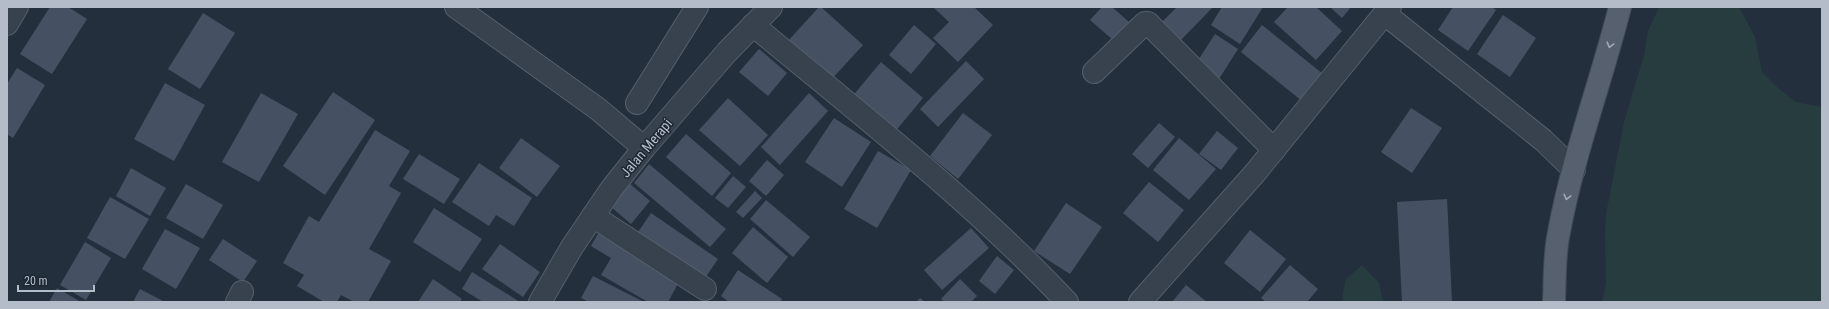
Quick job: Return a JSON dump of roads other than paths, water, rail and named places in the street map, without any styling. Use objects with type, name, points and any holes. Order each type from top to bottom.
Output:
[{"type":"main road","points":[[1554,302],[1558,233],[1574,170],[1620,7]]},
{"type":"street","points":[[7,24],[17,7]]},
{"type":"street","points":[[456,7],[598,109],[644,148]]},
{"type":"street","points":[[637,104],[697,7]]},
{"type":"street","name":"Jalan Merapi","points":[[540,302],[572,247],[593,216],[644,148],[753,25],[771,7]]},
{"type":"street","points":[[1140,302],[1274,150],[1387,10],[1543,140],[1574,170]]},
{"type":"street","points":[[1094,72],[1145,23],[1148,23],[1274,150]]},
{"type":"street","points":[[753,25],[923,166],[1039,272],[1067,302]]},
{"type":"street","points":[[593,216],[705,289]]}]
